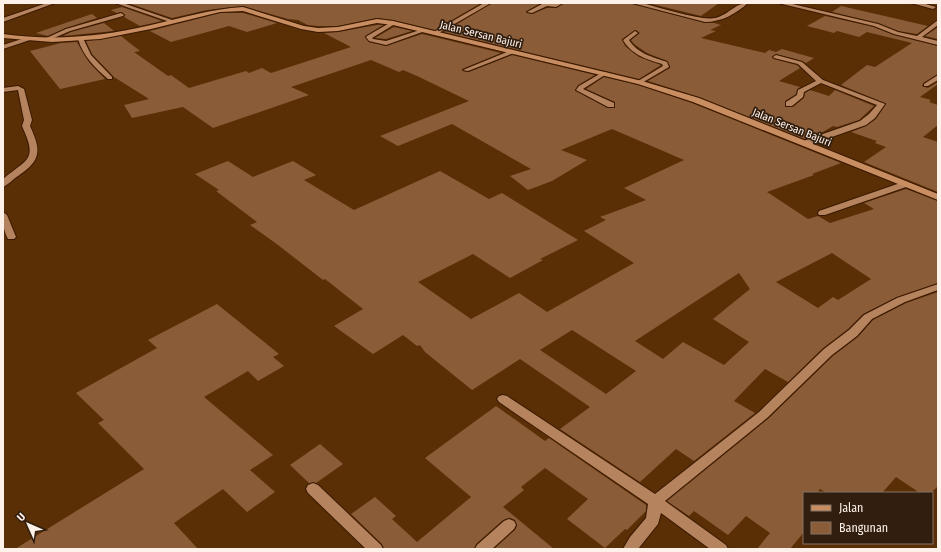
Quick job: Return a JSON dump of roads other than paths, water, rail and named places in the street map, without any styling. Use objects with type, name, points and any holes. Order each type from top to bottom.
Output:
[{"type":"main road","name":"Jalan Sersan Bajuri","points":[[3,36],[28,40],[81,40],[111,35],[220,10],[235,8],[261,14],[304,28],[318,30],[338,29],[377,21],[393,23],[640,82],[696,100],[938,197]]},
{"type":"street","points":[[3,20],[52,3]]},
{"type":"street","points":[[118,3],[172,22]]},
{"type":"street","points":[[435,33],[488,3]]},
{"type":"street","points":[[530,12],[546,4],[556,5],[560,3]]},
{"type":"street","points":[[635,3],[705,20],[715,21],[722,19],[745,3]]},
{"type":"street","points":[[781,3],[876,25],[938,43]]},
{"type":"street","points":[[914,3],[933,7]]},
{"type":"street","points":[[45,40],[68,30],[120,15]]},
{"type":"street","points":[[918,38],[938,22]]},
{"type":"street","points":[[393,23],[369,37],[371,40],[386,43],[425,30]]},
{"type":"street","points":[[635,33],[626,40],[629,47],[641,55],[665,63],[666,67],[640,82]]},
{"type":"street","points":[[3,47],[28,40]]},
{"type":"street","points":[[81,40],[84,49],[100,69],[110,78]]},
{"type":"street","points":[[466,70],[512,52]]},
{"type":"street","points":[[776,58],[800,63],[821,81],[881,104],[872,116],[863,122],[806,143]]},
{"type":"street","points":[[606,73],[581,86],[579,90],[611,105]]},
{"type":"street","points":[[926,85],[938,77]]},
{"type":"street","points":[[790,104],[801,96],[800,91],[804,88],[821,81]]},
{"type":"street","points":[[3,90],[21,89],[28,120],[26,126],[35,150],[34,158],[28,165],[6,180],[3,184]]},
{"type":"street","points":[[822,213],[906,184]]},
{"type":"street","points":[[3,215],[11,237]]},
{"type":"street","points":[[630,549],[653,520],[655,502],[763,415],[828,352],[853,333],[868,317],[901,300],[938,287]]},
{"type":"street","points":[[503,399],[571,442],[721,549]]},
{"type":"street","points":[[312,489],[376,549]]},
{"type":"street","points":[[482,549],[509,525]]}]
